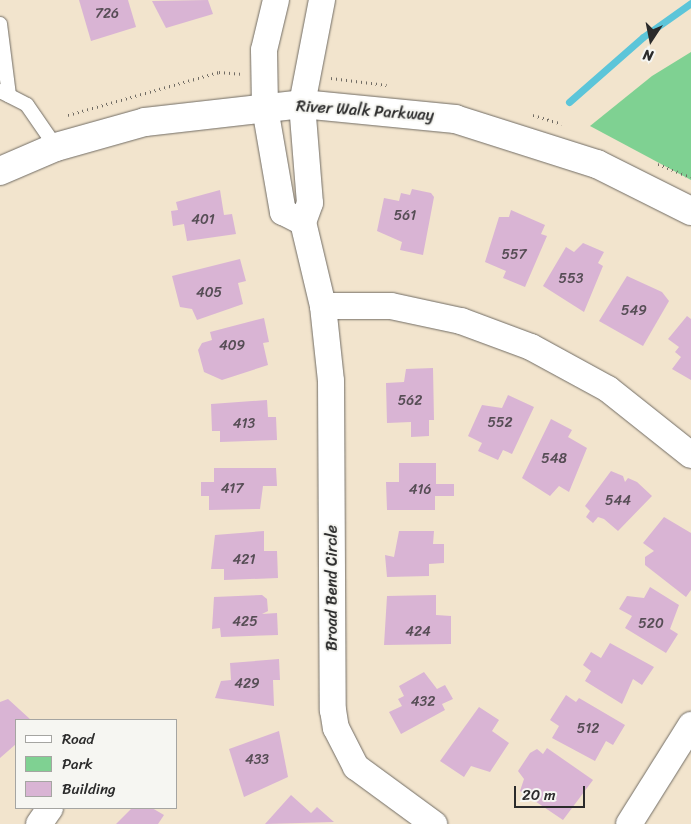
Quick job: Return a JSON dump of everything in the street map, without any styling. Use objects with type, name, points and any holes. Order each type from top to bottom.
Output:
[{"type":"street","points":[[276,0],[264,50],[265,108],[283,212],[303,222]]},
{"type":"street","name":"Broad Bend Circle","points":[[322,0],[302,104],[310,203],[303,222],[323,306],[331,381],[336,728],[356,767],[434,824]]},
{"type":"street","name":"River Walk Parkway","points":[[0,171],[56,147],[145,122],[302,104],[455,119],[597,164],[691,211]]},
{"type":"street","points":[[323,306],[392,306],[462,321],[531,348],[608,389],[691,455]]},
{"type":"street","points":[[629,824],[691,726]]},
{"type":"street","points":[[39,824],[49,809]]},
{"type":"lane","points":[[0,24],[5,93],[27,105],[56,147]]},
{"type":"green space","points":[[691,52],[691,180],[590,126],[652,76]]},
{"type":"building","points":[[79,0],[128,0],[136,27],[91,41]]},
{"type":"building","points":[[208,0],[213,14],[166,28],[152,1]]},
{"type":"building","points":[[412,189],[431,193],[434,197],[423,255],[400,250],[402,242],[377,231],[384,198],[399,201],[401,193],[410,195]]},
{"type":"building","points":[[220,190],[224,215],[232,214],[236,234],[187,241],[184,224],[173,226],[171,211],[178,210],[176,202]]},
{"type":"building","points":[[511,210],[545,225],[541,234],[547,236],[525,287],[503,278],[506,271],[485,262],[499,217],[509,217]]},
{"type":"building","points":[[583,243],[604,252],[598,263],[603,266],[584,312],[543,286],[566,247],[574,252]]},
{"type":"building","points":[[240,259],[246,281],[238,283],[243,304],[197,320],[192,309],[180,307],[172,276]]},
{"type":"building","points":[[627,276],[662,292],[669,301],[643,346],[599,321]]},
{"type":"building","points":[[687,316],[691,319],[691,380],[672,369],[681,357],[675,352],[679,347],[668,339]]},
{"type":"building","points":[[264,318],[269,342],[263,343],[268,365],[222,380],[204,372],[198,350],[202,343],[212,340],[210,332]]},
{"type":"building","points":[[433,368],[434,420],[429,420],[429,436],[411,437],[411,422],[387,423],[386,383],[404,382],[406,369]]},
{"type":"building","points":[[508,395],[534,407],[512,454],[503,450],[498,460],[478,451],[482,443],[468,436],[482,405],[502,408]]},
{"type":"building","points":[[267,400],[268,417],[276,417],[277,440],[220,442],[220,431],[212,431],[211,404]]},
{"type":"building","points":[[551,419],[572,430],[568,437],[587,448],[569,492],[559,486],[550,496],[522,478]]},
{"type":"building","points":[[399,463],[436,463],[436,484],[454,484],[454,496],[435,496],[435,510],[387,510],[386,482],[399,482]]},
{"type":"building","points":[[214,468],[276,468],[277,486],[263,486],[260,509],[209,510],[209,496],[201,496],[201,482],[214,482]]},
{"type":"building","points":[[611,471],[623,476],[625,482],[628,478],[637,482],[652,496],[618,531],[604,519],[598,517],[593,523],[586,517],[590,511],[585,506]]},
{"type":"building","points":[[664,517],[691,533],[691,590],[686,597],[645,565],[645,557],[654,551],[643,543]]},
{"type":"building","points":[[264,531],[264,551],[277,551],[278,578],[224,580],[224,569],[211,569],[215,535]]},
{"type":"building","points":[[399,531],[434,531],[433,544],[444,544],[444,563],[429,564],[429,576],[387,577],[385,555],[394,557]]},
{"type":"building","points":[[650,587],[679,605],[670,629],[678,634],[666,653],[625,628],[632,616],[619,609],[627,596],[644,598]]},
{"type":"building","points":[[262,595],[267,599],[268,611],[262,614],[277,613],[278,635],[221,637],[220,628],[212,629],[214,597]]},
{"type":"building","points":[[436,595],[436,615],[451,616],[451,644],[384,645],[387,596]]},
{"type":"building","points":[[610,643],[654,667],[642,685],[633,679],[622,704],[585,681],[591,671],[583,665],[591,652],[601,658]]},
{"type":"building","points":[[279,659],[280,680],[273,680],[274,706],[215,698],[221,681],[231,680],[230,663]]},
{"type":"building","points":[[424,672],[437,689],[445,685],[453,699],[442,704],[445,710],[401,734],[389,712],[402,706],[398,699],[404,696],[399,686]]},
{"type":"building","points":[[566,695],[576,702],[579,698],[625,725],[613,745],[606,741],[595,761],[552,738],[559,726],[550,720]]},
{"type":"building","points":[[8,699],[30,719],[15,719],[15,745],[0,758],[0,702]]},
{"type":"building","points":[[479,707],[499,720],[492,731],[509,743],[490,772],[471,766],[464,777],[440,761]]},
{"type":"building","points":[[279,731],[288,777],[244,797],[229,749]]},
{"type":"building","points":[[547,748],[593,780],[563,820],[520,791],[524,779],[518,771],[530,753],[537,749],[543,754]]},
{"type":"building","points":[[291,795],[311,813],[317,807],[334,822],[265,824]]},
{"type":"building","points":[[131,809],[154,809],[164,815],[158,824],[116,824]]},
{"type":"waterway","points":[[569,102],[643,37],[691,3]]}]
